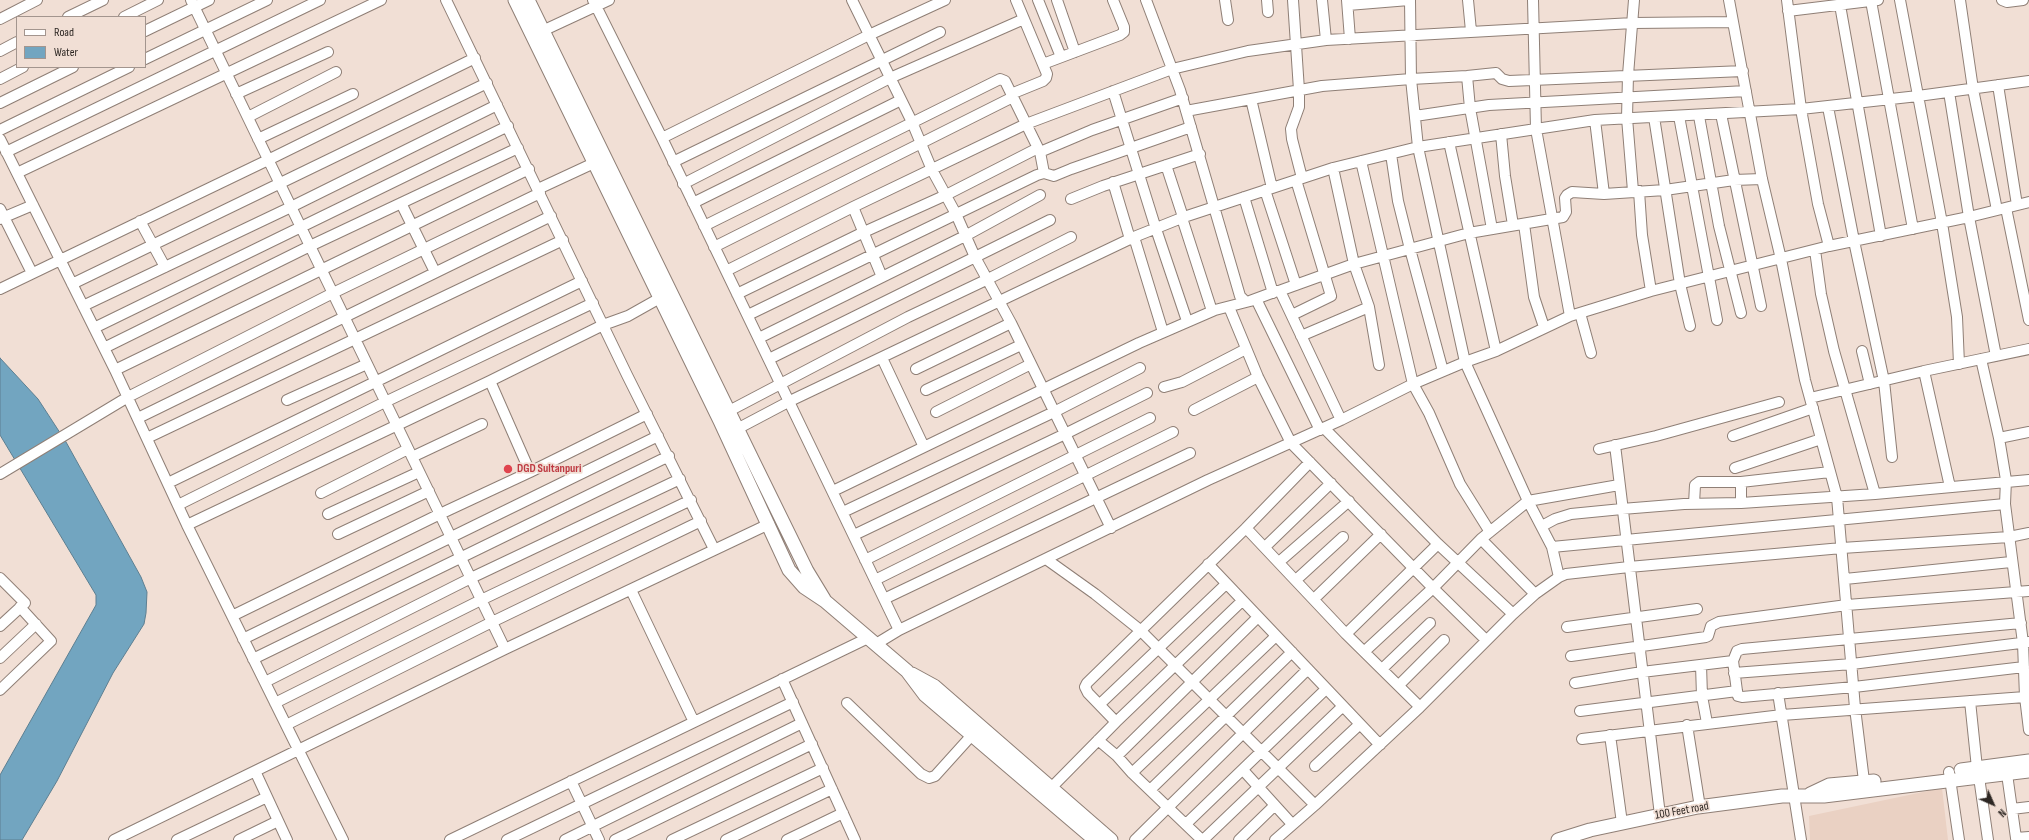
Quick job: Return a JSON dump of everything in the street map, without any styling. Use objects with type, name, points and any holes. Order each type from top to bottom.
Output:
[{"type":"street","points":[[0,19],[36,0]]},
{"type":"street","points":[[70,16],[103,0]]},
{"type":"street","points":[[126,16],[158,0]]},
{"type":"street","points":[[146,30],[192,4],[209,0]]},
{"type":"street","points":[[146,60],[267,0]]},
{"type":"street","points":[[6,152],[320,0]]},
{"type":"street","points":[[17,173],[381,0]]},
{"type":"street","points":[[446,0],[603,325],[714,548]]},
{"type":"street","points":[[515,0],[538,34],[729,411],[807,571],[825,600]]},
{"type":"street","points":[[528,0],[538,34],[594,163],[769,524],[789,570],[804,587],[825,600],[907,671],[925,694],[1094,840]]},
{"type":"street","points":[[538,34],[594,3],[608,0]]},
{"type":"street","points":[[852,0],[922,143],[932,170],[956,214],[974,257],[1011,323],[1111,528]]},
{"type":"street","points":[[662,138],[869,35],[944,0]]},
{"type":"street","points":[[714,248],[922,143],[1046,78],[1047,74],[1016,0]]},
{"type":"street","points":[[1038,0],[1061,57]]},
{"type":"street","points":[[1057,0],[1075,52]]},
{"type":"street","points":[[1043,64],[1120,35],[1124,32],[1124,27],[1113,0]]},
{"type":"street","points":[[1146,0],[1183,98],[1216,206],[1240,296],[1245,301]]},
{"type":"street","points":[[1225,0],[1228,20]]},
{"type":"street","points":[[1267,0],[1268,12]]},
{"type":"street","points":[[1292,315],[1331,296],[1324,275],[1299,179],[1292,139],[1291,129],[1299,106],[1300,90],[1293,0]]},
{"type":"street","points":[[1322,0],[1326,40]]},
{"type":"street","points":[[1350,38],[1348,3],[1410,0],[1411,78],[1418,147],[1465,362],[1528,500],[1552,547],[1559,577]]},
{"type":"street","points":[[1468,0],[1471,32]]},
{"type":"street","points":[[1533,0],[1536,129],[1551,219],[1570,316]]},
{"type":"street","points":[[1634,0],[1628,76],[1629,98],[1627,118],[1651,291]]},
{"type":"street","points":[[1729,0],[1762,179],[1781,259],[1810,398],[1837,497],[1855,708],[1865,786]]},
{"type":"street","points":[[1787,0],[1801,109],[1818,204],[1829,246]]},
{"type":"street","points":[[1788,12],[1875,0],[1888,100],[1913,229]]},
{"type":"street","points":[[1900,0],[1942,223],[1957,317],[1959,364]]},
{"type":"street","points":[[1960,0],[1973,89],[2029,320]]},
{"type":"street","points":[[2002,0],[2007,2],[2023,0]]},
{"type":"street","points":[[594,3],[662,138],[899,630]]},
{"type":"street","points":[[192,4],[216,50],[505,649]]},
{"type":"street","points":[[1840,5],[1882,236]]},
{"type":"street","points":[[683,184],[890,78],[1024,19]]},
{"type":"street","points":[[726,271],[853,207],[1026,124],[1172,69],[1248,51],[1326,40],[1411,34],[1633,23],[1733,22]]},
{"type":"street","points":[[673,162],[940,32]]},
{"type":"street","points":[[0,50],[16,42]]},
{"type":"street","points":[[236,94],[328,52]]},
{"type":"street","points":[[0,289],[475,58]]},
{"type":"street","points":[[0,79],[21,68]]},
{"type":"street","points":[[0,103],[71,68]]},
{"type":"street","points":[[0,130],[128,68]]},
{"type":"street","points":[[1186,111],[1322,86],[1411,78],[1467,76],[1496,72],[1505,81],[1743,71]]},
{"type":"street","points":[[248,117],[336,72]]},
{"type":"street","points":[[1467,76],[1470,108],[1492,229]]},
{"type":"street","points":[[704,226],[1000,79],[1005,81],[1039,150],[1044,173]]},
{"type":"street","points":[[737,429],[790,402],[1132,238],[1216,206],[1333,168],[1418,147],[1594,120],[1699,116],[1801,109],[1888,100],[2029,81]]},
{"type":"street","points":[[72,284],[486,83]]},
{"type":"street","points":[[1998,85],[2017,205]]},
{"type":"street","points":[[1113,91],[1187,321]]},
{"type":"street","points":[[1415,116],[1470,108],[1746,91]]},
{"type":"street","points":[[1949,92],[1969,217],[1996,356]]},
{"type":"street","points":[[258,139],[353,94]]},
{"type":"street","points":[[737,294],[864,232],[946,195],[1039,150],[1183,98]]},
{"type":"street","points":[[1251,99],[1268,189],[1296,285]]},
{"type":"street","points":[[693,204],[901,100]]},
{"type":"street","points":[[83,306],[291,207],[498,105]]},
{"type":"street","points":[[1828,106],[1854,241],[1884,381],[1892,457]]},
{"type":"street","points":[[1721,114],[1761,306]]},
{"type":"street","points":[[1678,116],[1717,320]]},
{"type":"street","points":[[1699,116],[1711,184],[1740,313]]},
{"type":"street","points":[[1654,117],[1680,284],[1690,326]]},
{"type":"street","points":[[1594,120],[1604,194]]},
{"type":"street","points":[[94,328],[508,126]]},
{"type":"street","points":[[748,315],[1038,174],[1044,173],[1054,176],[1191,127]]},
{"type":"street","points":[[1501,134],[1505,176],[1513,225]]},
{"type":"street","points":[[0,139],[115,370],[187,525],[343,840]]},
{"type":"street","points":[[1448,142],[1496,351]]},
{"type":"street","points":[[104,348],[310,246],[518,148]]},
{"type":"street","points":[[1071,199],[1113,182],[1200,154]]},
{"type":"street","points":[[1391,154],[1398,201],[1443,371]]},
{"type":"street","points":[[1361,161],[1413,384],[1429,413],[1460,484],[1490,532]]},
{"type":"street","points":[[4,471],[128,397],[594,163]]},
{"type":"street","points":[[1166,166],[1212,311]]},
{"type":"street","points":[[1333,168],[1354,264],[1369,307],[1379,365]]},
{"type":"street","points":[[115,370],[528,169]]},
{"type":"street","points":[[833,491],[1163,332],[1212,311],[1256,299],[1354,264],[1468,233],[1551,219],[1566,214],[1565,198],[1572,192],[1604,194],[1665,190],[1734,180],[1762,179]]},
{"type":"street","points":[[1113,182],[1163,332]]},
{"type":"street","points":[[759,338],[965,236],[1040,195]]},
{"type":"street","points":[[1244,197],[1276,292],[1292,315],[1342,420]]},
{"type":"street","points":[[450,840],[782,679],[899,630],[1208,480],[1342,420],[1413,384],[1465,362],[1496,351],[1570,316],[1651,291],[1752,267],[1829,246],[1942,223],[2029,202]]},
{"type":"street","points":[[401,203],[436,272]]},
{"type":"street","points":[[32,205],[1,215],[32,273]]},
{"type":"street","points":[[853,207],[874,254],[882,277]]},
{"type":"street","points":[[138,418],[551,216]]},
{"type":"street","points":[[769,359],[1050,220]]},
{"type":"street","points":[[140,221],[165,267]]},
{"type":"street","points":[[1524,224],[1534,297],[1544,327]]},
{"type":"street","points":[[729,411],[908,317],[1071,237]]},
{"type":"street","points":[[147,438],[354,338],[563,240]]},
{"type":"street","points":[[1816,250],[1821,294],[1844,389],[1875,494]]},
{"type":"street","points":[[168,483],[375,380],[582,280]]},
{"type":"street","points":[[187,525],[490,381],[603,325],[628,316],[660,298]]},
{"type":"street","points":[[1256,299],[1322,429],[1438,544],[1513,614]]},
{"type":"street","points":[[178,505],[386,402],[593,303]]},
{"type":"street","points":[[1229,307],[1258,377],[1291,443],[1486,640]]},
{"type":"street","points":[[1301,336],[1369,307]]},
{"type":"street","points":[[1580,312],[1591,353]]},
{"type":"street","points":[[916,369],[1011,323]]},
{"type":"street","points":[[926,390],[1021,345]]},
{"type":"street","points":[[1164,387],[1182,382],[1246,349]]},
{"type":"street","points":[[1810,398],[1924,371],[2029,349]]},
{"type":"street","points":[[1862,351],[1870,384]]},
{"type":"street","points":[[882,358],[924,447]]},
{"type":"street","points":[[1981,359],[1999,438],[2006,483],[2005,504],[2011,562],[2021,623],[2026,643],[2024,667],[2025,697],[2029,730]]},
{"type":"street","points":[[287,400],[367,364]]},
{"type":"street","points":[[936,412],[1031,364]]},
{"type":"street","points":[[843,512],[1054,412],[1140,368]]},
{"type":"street","points":[[1924,371],[1950,487]]},
{"type":"street","points":[[1194,410],[1258,377]]},
{"type":"street","points":[[490,381],[530,472]]},
{"type":"street","points":[[854,536],[1147,393]]},
{"type":"street","points":[[1599,449],[1779,402]]},
{"type":"street","points":[[1733,436],[1813,408]]},
{"type":"street","points":[[232,616],[647,414]]},
{"type":"street","points":[[866,560],[1150,418]]},
{"type":"street","points":[[321,493],[410,453],[482,424]]},
{"type":"street","points":[[875,580],[1173,432]]},
{"type":"street","points":[[1999,438],[2029,432]]},
{"type":"street","points":[[243,639],[658,436]]},
{"type":"street","points":[[1735,468],[1821,439]]},
{"type":"street","points":[[1615,445],[1660,815]]},
{"type":"street","points":[[884,599],[1190,452]]},
{"type":"street","points":[[253,659],[669,456]]},
{"type":"street","points":[[1116,722],[1088,693],[1086,687],[1087,683],[1246,528],[1310,462]]},
{"type":"street","points":[[328,514],[419,472]]},
{"type":"street","points":[[1694,504],[1695,485],[1700,482],[1741,482],[1830,472]]},
{"type":"street","points":[[265,682],[471,578],[680,478]]},
{"type":"street","points":[[1542,526],[1555,518],[1571,514],[1622,509],[1837,497],[2029,480]]},
{"type":"street","points":[[1741,482],[1741,503]]},
{"type":"street","points":[[1265,547],[1331,483]]},
{"type":"street","points":[[1365,651],[1433,588],[1481,539],[1528,500],[1619,485]]},
{"type":"street","points":[[338,534],[429,491]]},
{"type":"street","points":[[275,703],[481,600],[691,500]]},
{"type":"street","points":[[1279,562],[1348,501]]},
{"type":"street","points":[[1552,547],[2005,504]]},
{"type":"street","points":[[286,725],[492,622],[701,521]]},
{"type":"street","points":[[114,840],[505,649],[631,590],[714,548],[769,524]]},
{"type":"street","points":[[1246,528],[1346,634],[1365,651],[1420,707]]},
{"type":"street","points":[[1274,840],[1315,805],[1380,745],[1513,614],[1535,594],[1559,577],[1566,574],[1842,548],[2009,537],[2029,533]]},
{"type":"street","points":[[1314,599],[1381,534]]},
{"type":"street","points":[[1296,580],[1343,537]]},
{"type":"street","points":[[1481,539],[1535,594]]},
{"type":"street","points":[[1346,634],[1438,544]]},
{"type":"street","points":[[1046,559],[1095,594],[1140,630],[1315,805]]},
{"type":"street","points":[[1845,579],[2011,562]]},
{"type":"street","points":[[1208,564],[1380,745]]},
{"type":"street","points":[[0,578],[25,603],[1,622]]},
{"type":"street","points":[[1100,704],[1226,584]]},
{"type":"street","points":[[631,590],[694,722]]},
{"type":"street","points":[[1571,656],[1706,637],[1708,636],[1711,626],[1718,622],[1847,605],[2029,591]]},
{"type":"street","points":[[1051,788],[1116,722],[1242,601]]},
{"type":"street","points":[[0,690],[51,641],[20,607]]},
{"type":"street","points":[[1567,627],[1697,609]]},
{"type":"street","points":[[1117,756],[1191,681],[1258,617]]},
{"type":"street","points":[[1382,669],[1430,623]]},
{"type":"street","points":[[2021,623],[1742,649],[1737,651],[1733,661],[1738,696],[1742,697],[1854,687],[2024,667]]},
{"type":"street","points":[[0,658],[36,624]]},
{"type":"street","points":[[1132,773],[1276,636]]},
{"type":"street","points":[[1398,685],[1444,640]]},
{"type":"street","points":[[1734,673],[1852,664],[2026,643]]},
{"type":"street","points":[[1150,790],[1292,652]]},
{"type":"street","points":[[1575,683],[1642,672],[1733,661]]},
{"type":"street","points":[[1701,665],[1702,696],[1707,723]]},
{"type":"street","points":[[1135,840],[1242,732],[1308,669]]},
{"type":"street","points":[[907,671],[934,686],[1111,840]]},
{"type":"street","points":[[782,679],[855,840]]},
{"type":"street","points":[[1186,824],[1326,689]]},
{"type":"street","points":[[1580,711],[1646,701],[1737,691]]},
{"type":"street","points":[[1778,694],[1802,795],[1801,840]]},
{"type":"street","points":[[1582,739],[1687,725],[1855,708],[2025,697]]},
{"type":"street","points":[[1970,701],[1978,773],[1988,840]]},
{"type":"street","points":[[507,840],[793,702]]},
{"type":"street","points":[[847,703],[921,774],[929,778],[935,776],[972,735]]},
{"type":"street","points":[[1098,740],[1117,756],[1132,773],[1202,840],[1343,706]]},
{"type":"street","points":[[565,840],[802,723]]},
{"type":"street","points":[[1315,766],[1360,724]]},
{"type":"street","points":[[1687,725],[1699,801],[1698,807]]},
{"type":"street","points":[[1610,735],[1622,823]]},
{"type":"street","points":[[615,840],[812,744]]},
{"type":"street","name":"100 Feet road","points":[[1558,840],[1622,823],[1698,807],[1802,795],[1824,796],[1865,786],[1978,773],[2029,761]]},
{"type":"street","points":[[672,840],[822,768]]},
{"type":"street","points":[[1242,770],[1292,824]]},
{"type":"street","points":[[255,771],[287,840]]},
{"type":"street","name":"100 Feet road","points":[[1978,773],[2007,774],[2029,771]]},
{"type":"street","points":[[2007,774],[2016,839],[2029,837]]},
{"type":"street","points":[[1950,776],[1960,840]]},
{"type":"street","points":[[570,781],[599,840]]},
{"type":"street","points":[[726,840],[832,789]]},
{"type":"street","points":[[178,840],[267,797]]},
{"type":"street","points":[[1239,840],[1274,806]]},
{"type":"street","points":[[2012,808],[2029,807]]},
{"type":"street","points":[[787,840],[843,813]]},
{"type":"street","points":[[239,840],[278,821]]},
{"type":"shaded area","points":[[1942,788],[1948,840],[1810,840],[1809,816]]},
{"type":"water","points":[[0,358],[38,399],[66,442],[141,577],[147,592],[144,624],[113,673],[57,781],[22,840],[0,840],[0,775],[96,605],[96,595],[0,435]]},
{"type":"place","name":"DGD Sultanpuri","points":[[508,469]]}]
